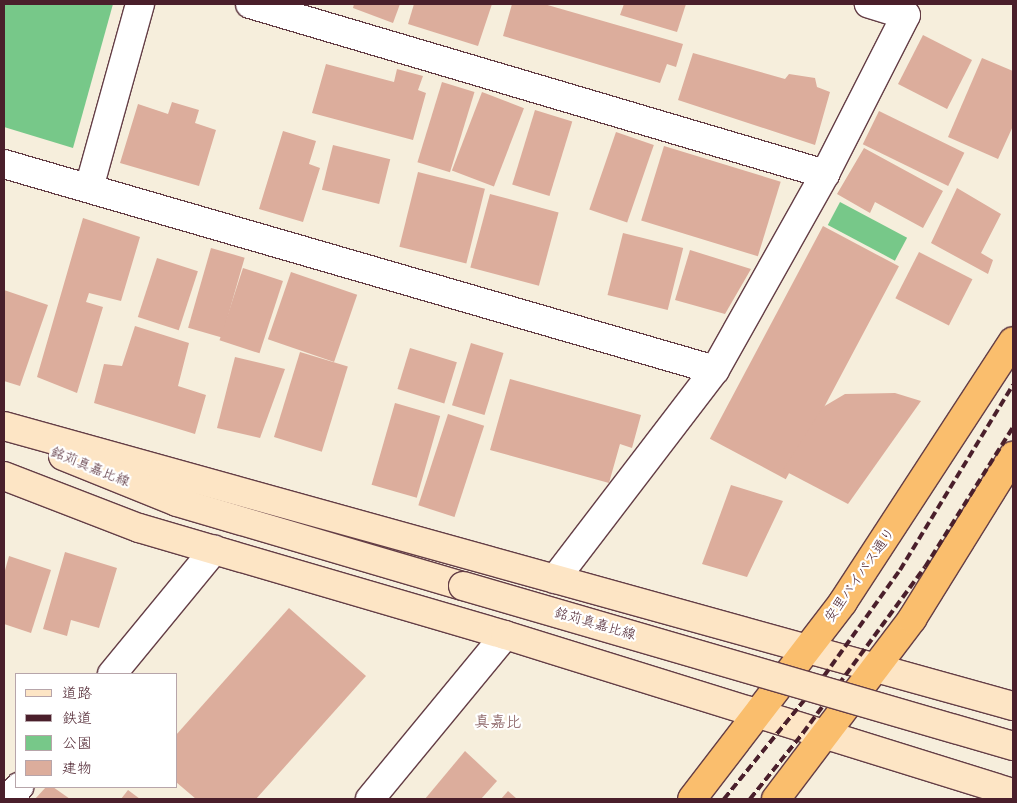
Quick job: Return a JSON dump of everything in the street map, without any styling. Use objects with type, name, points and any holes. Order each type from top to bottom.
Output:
[{"type":"highway","name":"安里バイパス通り","points":[[692,799],[808,648],[905,510],[1013,341]]},
{"type":"highway","points":[[776,799],[826,736],[912,619],[1013,456]]},
{"type":"street","points":[[89,188],[140,4]]},
{"type":"street","points":[[250,4],[825,174]]},
{"type":"street","points":[[555,579],[715,370],[825,174],[906,15],[869,4]]},
{"type":"street","points":[[4,164],[715,370]]},
{"type":"street","points":[[4,426],[1013,706]]},
{"type":"street","name":"銘苅真嘉比線","points":[[4,433],[177,502],[1013,746]]},
{"type":"street","points":[[4,475],[139,528],[505,635],[1013,793]]},
{"type":"street","name":"銘苅真嘉比線","points":[[4,475],[177,502]]},
{"type":"street","points":[[113,673],[214,550]]},
{"type":"street","points":[[370,799],[505,635]]},
{"type":"street","points":[[9,799],[18,788]]},
{"type":"green space","points":[[4,4],[113,4],[73,148],[4,127]]},
{"type":"green space","points":[[840,202],[907,238],[895,261],[828,225]]},
{"type":"building","points":[[354,4],[400,4],[393,23],[353,8]]},
{"type":"building","points":[[414,4],[492,4],[478,46],[408,24]]},
{"type":"building","points":[[512,4],[544,4],[683,44],[676,67],[667,64],[660,83],[503,36]]},
{"type":"building","points":[[624,4],[686,4],[677,32],[620,15]]},
{"type":"building","points":[[923,35],[972,60],[947,109],[898,84]]},
{"type":"building","points":[[693,53],[785,79],[789,74],[815,78],[817,87],[830,92],[815,145],[678,100]]},
{"type":"building","points":[[982,58],[1013,71],[1013,126],[998,159],[948,137]]},
{"type":"building","points":[[326,64],[394,82],[397,69],[423,76],[418,90],[426,93],[413,140],[312,113]]},
{"type":"building","points":[[442,82],[475,92],[450,172],[417,162]]},
{"type":"building","points":[[482,92],[524,108],[494,187],[452,170]]},
{"type":"building","points":[[172,102],[199,110],[195,123],[216,130],[199,186],[120,163],[138,104],[168,114]]},
{"type":"building","points":[[535,110],[572,121],[549,196],[512,185]]},
{"type":"building","points":[[879,111],[964,153],[948,186],[863,144]]},
{"type":"building","points":[[283,131],[316,141],[309,164],[320,168],[303,222],[259,209]]},
{"type":"building","points":[[616,132],[654,145],[627,223],[589,210]]},
{"type":"building","points":[[333,145],[390,159],[379,204],[322,190]]},
{"type":"building","points":[[664,146],[781,182],[758,256],[641,221]]},
{"type":"building","points":[[864,148],[943,191],[923,228],[875,202],[870,213],[837,194]]},
{"type":"building","points":[[418,172],[485,189],[466,263],[399,247]]},
{"type":"building","points":[[957,188],[1001,214],[981,253],[993,260],[988,274],[931,243]]},
{"type":"building","points":[[490,194],[559,212],[539,286],[470,267]]},
{"type":"building","points":[[83,218],[140,237],[121,301],[89,293],[86,302],[103,307],[77,393],[37,377]]},
{"type":"building","points":[[823,226],[899,266],[786,479],[710,439]]},
{"type":"building","points":[[623,233],[683,248],[668,310],[608,295]]},
{"type":"building","points":[[211,248],[245,258],[222,337],[188,328]]},
{"type":"building","points":[[690,250],[751,269],[725,314],[675,300]]},
{"type":"building","points":[[919,252],[972,279],[949,326],[895,298]]},
{"type":"building","points":[[157,258],[198,271],[179,330],[138,317]]},
{"type":"building","points":[[243,268],[283,281],[259,353],[220,340]]},
{"type":"building","points":[[291,272],[357,295],[334,362],[268,339]]},
{"type":"building","points":[[4,290],[48,305],[20,386],[4,381]]},
{"type":"building","points":[[135,326],[189,343],[178,386],[206,395],[195,434],[94,403],[104,364],[122,366]]},
{"type":"building","points":[[471,343],[504,353],[485,415],[452,405]]},
{"type":"building","points":[[410,348],[457,362],[444,403],[397,389]]},
{"type":"building","points":[[300,352],[348,367],[322,452],[274,437]]},
{"type":"building","points":[[235,357],[285,369],[260,438],[217,428]]},
{"type":"building","points":[[510,379],[641,415],[632,448],[620,444],[609,483],[490,450]]},
{"type":"building","points":[[895,393],[921,401],[848,504],[783,470],[823,407],[845,394]]},
{"type":"building","points":[[395,403],[440,416],[417,498],[372,485]]},
{"type":"building","points":[[448,414],[484,426],[454,517],[418,505]]},
{"type":"building","points":[[731,485],[783,501],[747,577],[702,564]]},
{"type":"building","points":[[65,552],[117,568],[99,628],[71,620],[67,636],[43,629]]},
{"type":"building","points":[[9,556],[51,570],[31,633],[4,624],[4,574]]},
{"type":"building","points":[[289,608],[366,676],[256,799],[196,799],[178,784],[178,733]]},
{"type":"building","points":[[465,751],[497,781],[481,799],[425,799]]},
{"type":"building","points":[[45,788],[54,788],[70,799],[35,799]]},
{"type":"building","points":[[128,790],[140,799],[121,799]]},
{"type":"building","points":[[508,791],[517,799],[501,799]]},
{"type":"railway","points":[[724,799],[824,676],[900,570],[1013,385]]},
{"type":"railway","points":[[750,799],[803,733],[925,567],[1013,427]]},
{"type":"district","name":"真嘉比","points":[[498,722]]}]
